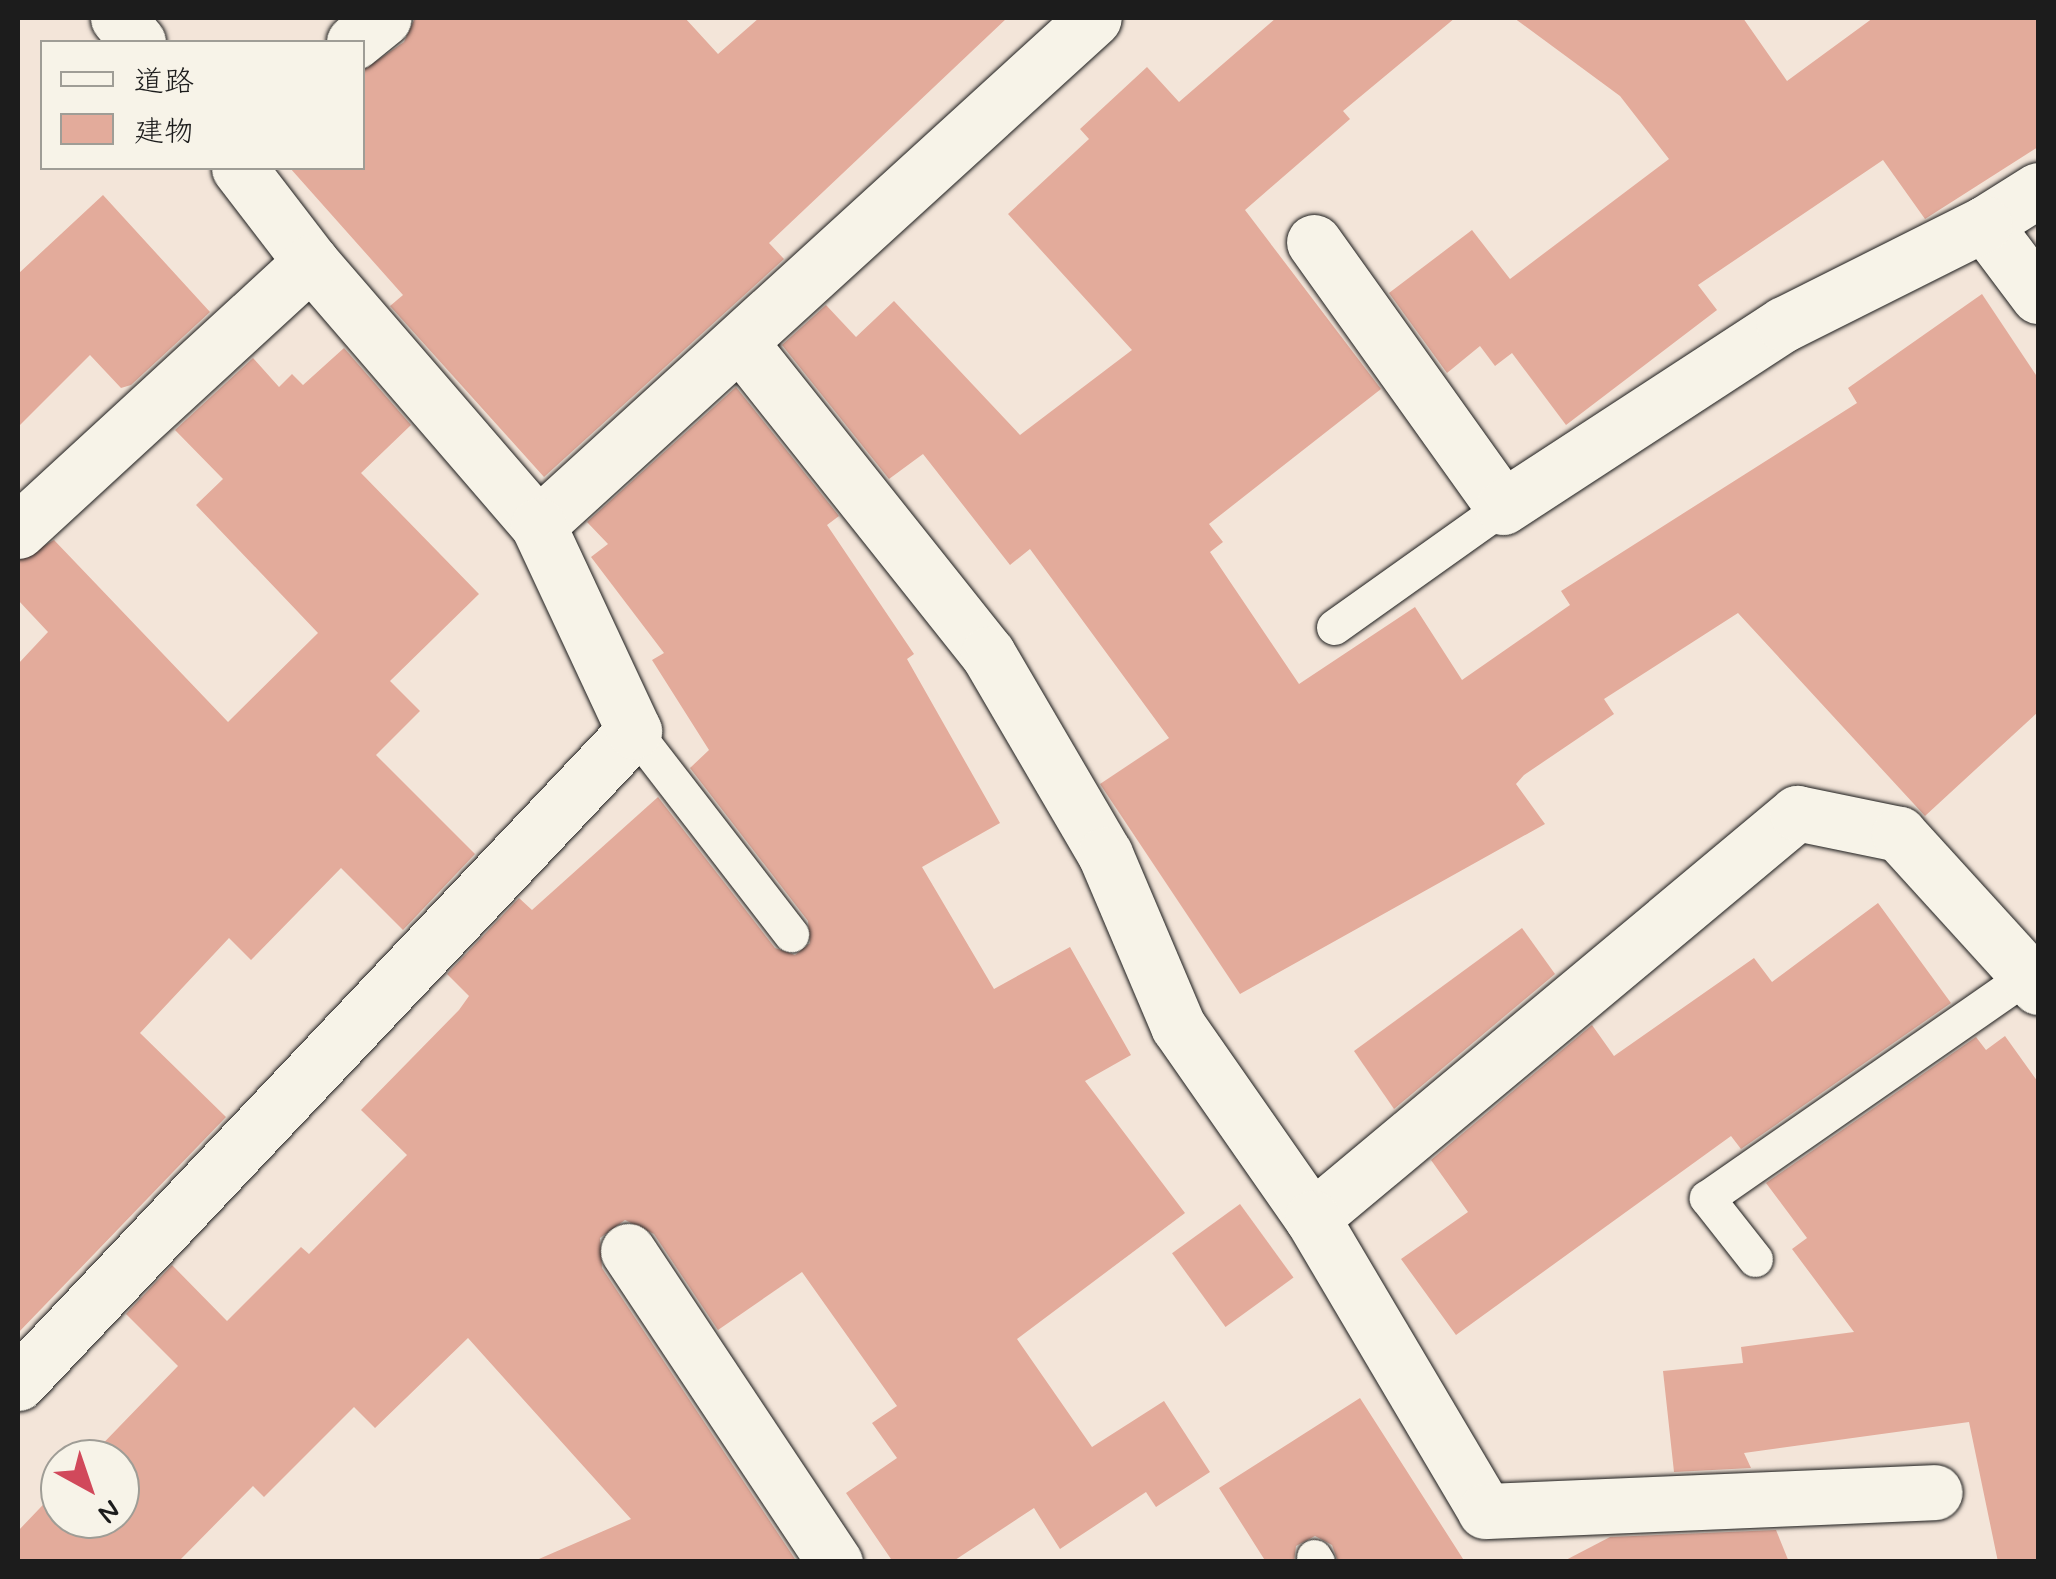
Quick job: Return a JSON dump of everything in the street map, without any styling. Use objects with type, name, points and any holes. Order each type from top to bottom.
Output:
[{"type":"street","points":[[118,18],[136,40]]},
{"type":"street","points":[[356,40],[384,18]]},
{"type":"street","points":[[538,525],[742,345],[1094,18]]},
{"type":"street","points":[[18,1384],[634,731],[538,525],[311,262],[240,170]]},
{"type":"street","points":[[1314,242],[1503,507],[1784,324],[1984,224],[2038,190]]},
{"type":"street","points":[[1984,224],[2038,296]]},
{"type":"street","points":[[18,531],[311,262]]},
{"type":"street","points":[[742,345],[988,654],[1106,854],[1178,1026],[1312,1218],[1484,1511],[1935,1492]]},
{"type":"street","points":[[1312,1218],[1797,813],[1899,834],[2033,981]]},
{"type":"street","points":[[628,1252],[835,1562]]},
{"type":"lane","points":[[1334,627],[1503,507]]},
{"type":"lane","points":[[634,731],[791,934]]},
{"type":"lane","points":[[1755,1258],[1707,1198],[2033,981]]},
{"type":"building","points":[[415,18],[685,18],[718,54],[759,18],[1007,18],[769,243],[784,259],[544,477],[390,306],[403,295],[292,170],[365,170],[365,69],[404,42]]},
{"type":"building","points":[[1276,18],[1455,18],[1343,111],[1350,119],[1245,210],[1381,389],[1209,524],[1223,542],[1210,552],[1299,684],[1415,607],[1462,680],[1570,605],[1561,591],[1857,403],[1848,388],[1982,294],[2038,378],[2038,712],[1925,816],[1738,613],[1604,699],[1614,714],[1524,775],[1516,784],[1545,824],[1240,994],[1100,784],[1169,738],[1030,549],[1010,565],[923,454],[889,479],[782,345],[826,305],[856,337],[894,301],[1020,435],[1132,350],[1008,214],[1089,139],[1080,129],[1147,67],[1179,102]]},
{"type":"building","points":[[1514,18],[1743,18],[1787,81],[1873,18],[2038,18],[2038,147],[1925,219],[1883,160],[1698,285],[1717,310],[1566,425],[1512,353],[1495,366],[1480,346],[1447,373],[1389,293],[1472,230],[1510,279],[1669,159],[1620,96]]},
{"type":"building","points":[[103,195],[210,312],[131,385],[121,388],[90,355],[18,427],[18,274]]},
{"type":"building","points":[[344,348],[411,425],[361,473],[479,594],[390,681],[420,711],[376,755],[475,854],[403,930],[341,868],[251,960],[229,938],[140,1033],[226,1117],[18,1333],[18,664],[48,632],[18,600],[18,561],[54,540],[228,722],[318,633],[196,505],[223,479],[175,430],[253,358],[279,387],[292,374],[303,385]]},
{"type":"building","points":[[736,387],[839,516],[827,525],[914,654],[907,659],[1000,823],[922,867],[994,989],[1070,947],[1131,1055],[1085,1081],[1185,1213],[1017,1339],[1092,1447],[1164,1401],[1210,1472],[1156,1507],[1146,1492],[1060,1549],[1034,1508],[952,1562],[893,1562],[846,1493],[897,1458],[872,1423],[897,1406],[802,1272],[718,1330],[654,1234],[625,1220],[600,1238],[602,1268],[797,1562],[532,1562],[631,1519],[468,1338],[375,1428],[354,1407],[264,1497],[253,1486],[178,1562],[18,1562],[18,1531],[40,1508],[40,1539],[140,1539],[140,1439],[107,1439],[178,1366],[126,1314],[172,1265],[227,1321],[301,1247],[309,1254],[407,1155],[361,1110],[459,1010],[469,996],[447,974],[519,898],[532,910],[658,797],[775,948],[795,955],[810,943],[808,921],[690,768],[709,750],[652,660],[664,653],[591,557],[608,544],[587,522]]},
{"type":"building","points":[[1878,903],[1951,1003],[1741,1149],[1731,1136],[1456,1335],[1401,1259],[1468,1212],[1431,1160],[1592,1025],[1614,1056],[1754,958],[1772,982]]},
{"type":"building","points":[[1522,928],[1555,974],[1394,1109],[1354,1051]]},
{"type":"building","points":[[2005,1036],[2038,1082],[2038,1562],[1998,1562],[1969,1422],[1744,1453],[1751,1468],[1674,1472],[1663,1371],[1743,1363],[1741,1347],[1854,1332],[1792,1249],[1807,1238],[1766,1183],[1976,1037],[1986,1050]]},
{"type":"building","points":[[1240,1204],[1293,1278],[1226,1327],[1172,1253]]},
{"type":"building","points":[[1360,1398],[1465,1562],[1338,1562],[1332,1545],[1315,1536],[1296,1546],[1294,1562],[1266,1562],[1219,1488]]},
{"type":"building","points":[[1776,1530],[1789,1562],[1562,1562],[1610,1537]]}]
